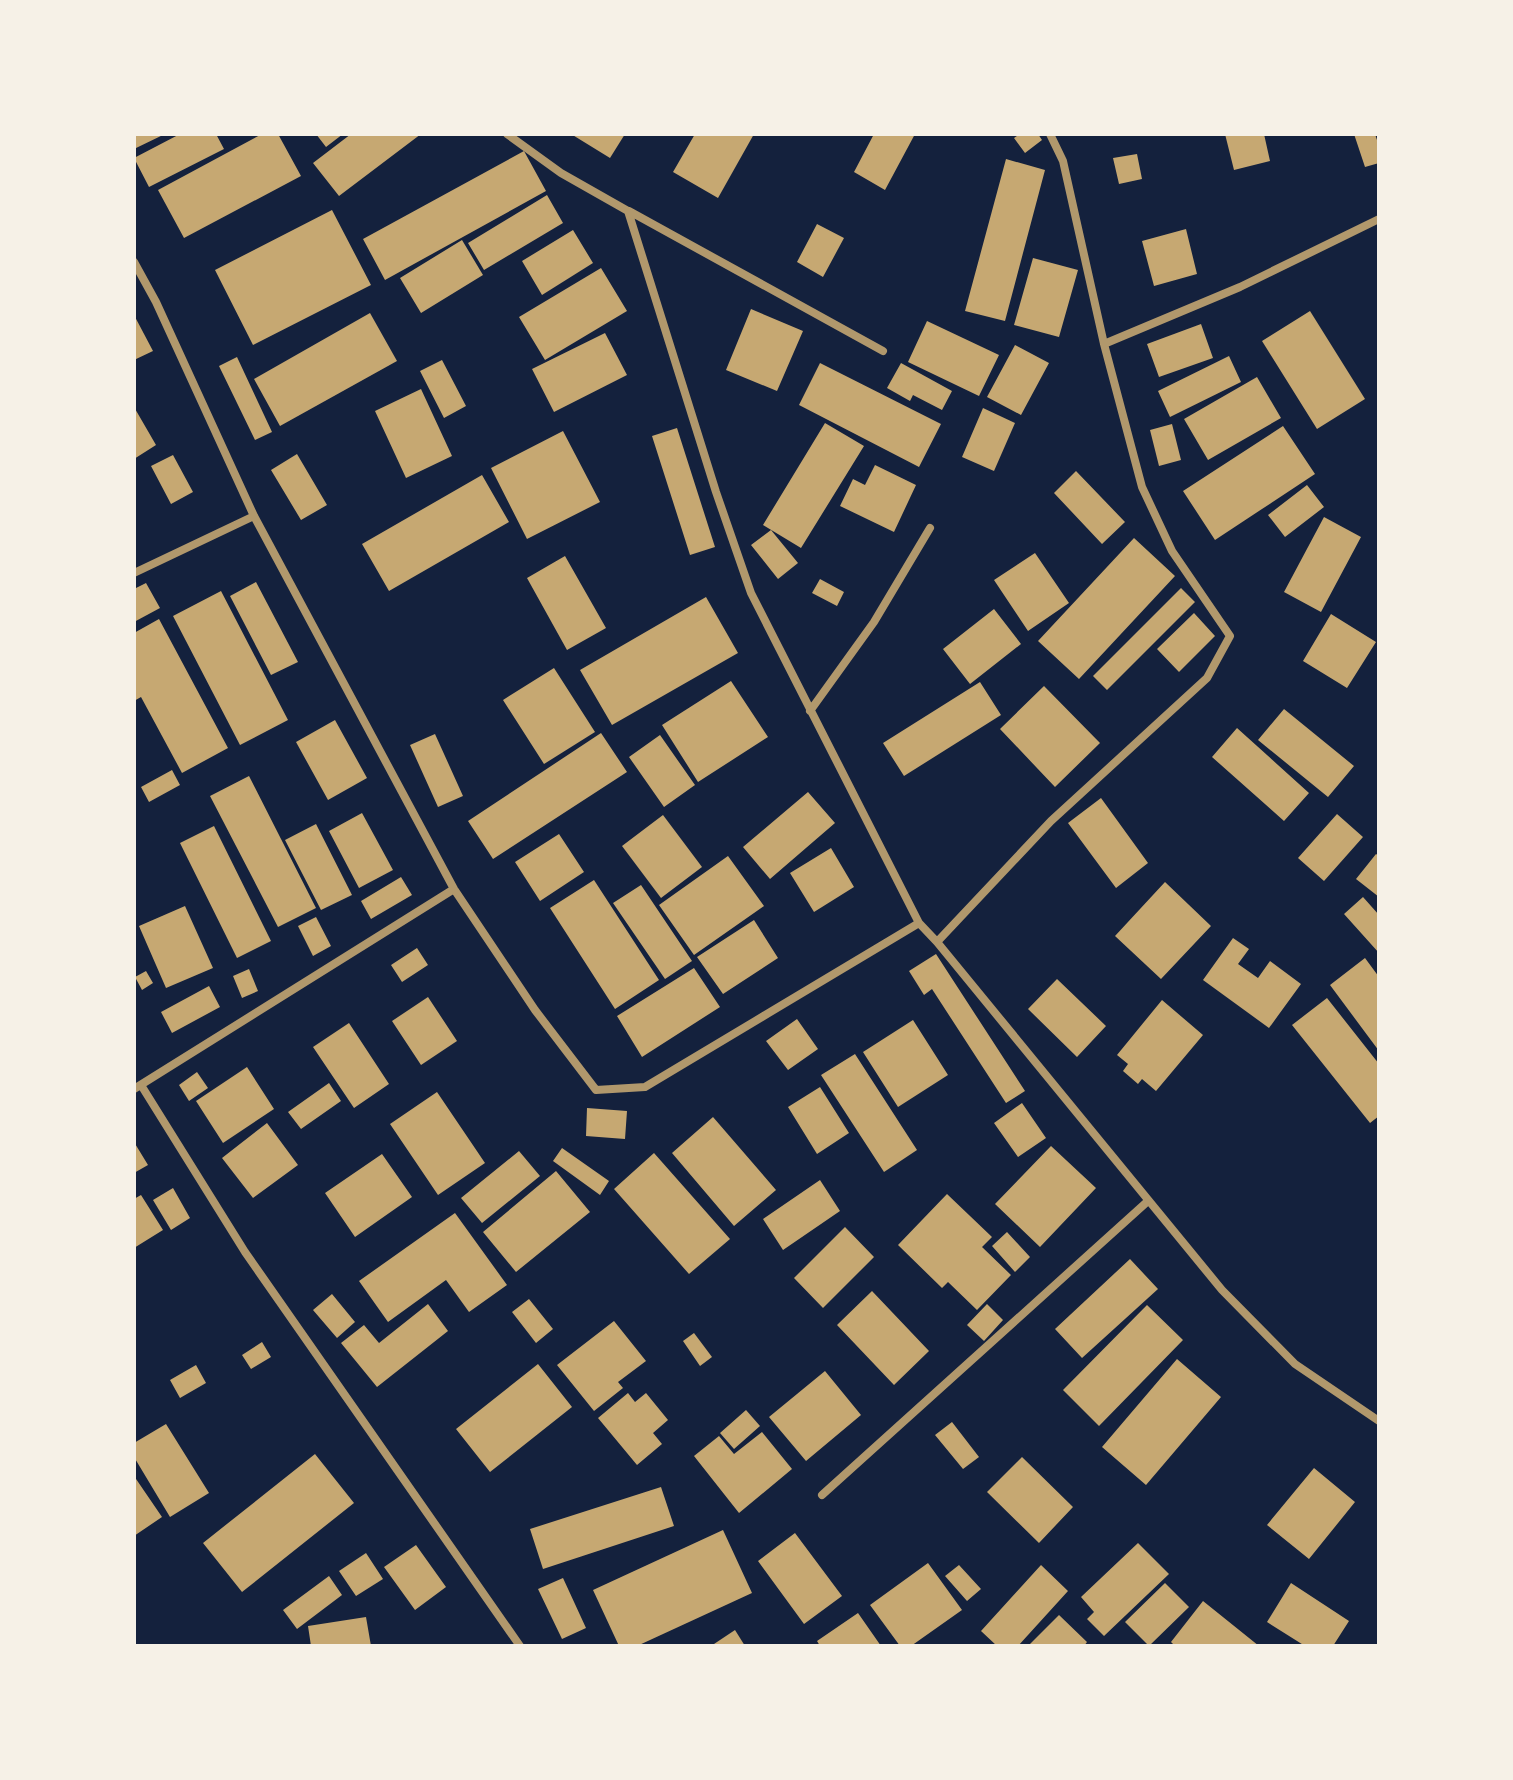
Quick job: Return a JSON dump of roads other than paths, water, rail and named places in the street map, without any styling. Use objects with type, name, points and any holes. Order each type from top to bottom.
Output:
[{"type":"street","points":[[507,134],[561,173],[883,351]]},
{"type":"street","points":[[937,942],[1051,821],[1207,678],[1230,636],[1172,551],[1142,487],[1104,344],[1063,161],[1050,134]]},
{"type":"street","points":[[628,211],[751,593],[919,923],[1222,1290],[1295,1364],[1379,1421]]},
{"type":"street","points":[[1104,344],[1240,287],[1379,219]]},
{"type":"street","points":[[134,262],[156,302],[254,516],[454,889],[535,1010],[596,1090],[645,1087],[919,923]]},
{"type":"street","points":[[134,573],[254,516]]},
{"type":"street","points":[[810,711],[874,622],[930,528]]},
{"type":"street","points":[[454,889],[138,1087],[245,1252],[520,1646]]},
{"type":"street","points":[[822,1495],[1148,1201]]}]
